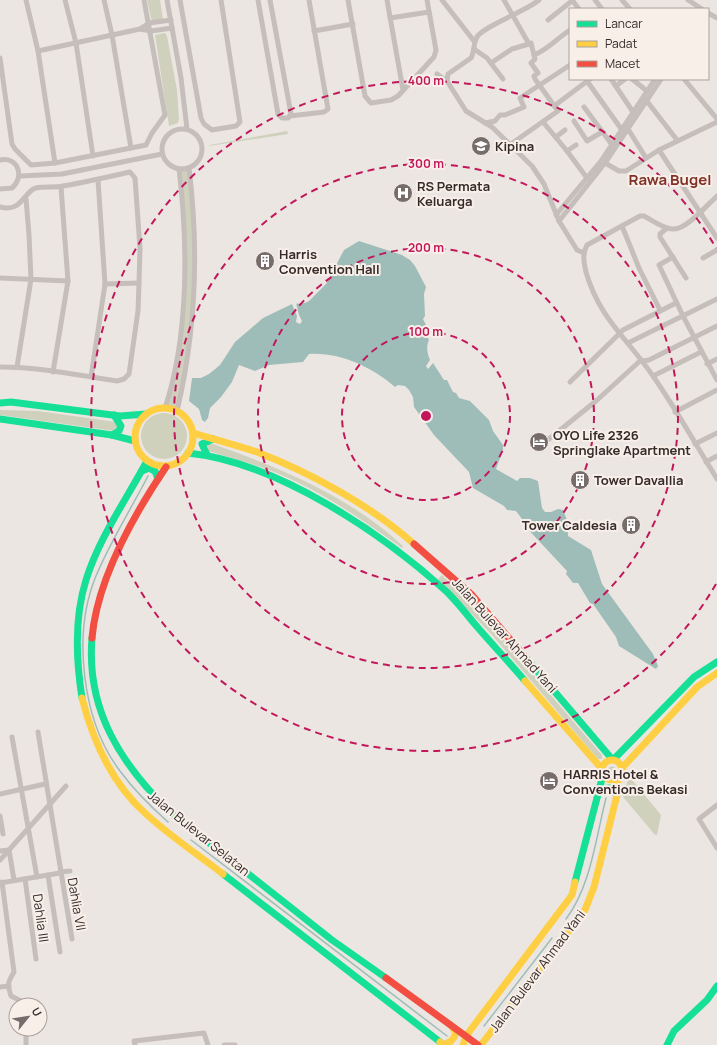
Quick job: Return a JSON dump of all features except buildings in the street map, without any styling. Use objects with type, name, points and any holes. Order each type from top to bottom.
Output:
[{"type":"main road","points":[[0,402],[11,402],[114,415],[146,414],[154,410],[165,408],[177,411],[184,416],[190,424],[193,433],[192,444],[188,453],[179,463],[166,467],[147,461],[140,452],[135,441],[137,426],[146,414]]},
{"type":"main road","points":[[112,435],[119,431],[121,426],[114,415]]},
{"type":"main road","points":[[0,419],[112,435],[135,441]]},
{"type":"main road","name":"Jalan Bulevar Ahmad Yani","points":[[193,433],[256,452],[313,476],[396,528],[472,595],[613,759]]},
{"type":"main road","points":[[207,455],[202,444],[213,439]]},
{"type":"main road","name":"Jalan Bulevar Ahmad Yani","points":[[188,453],[207,455],[252,469],[314,496],[356,521],[403,554],[453,598],[602,772],[585,849],[572,894],[546,931],[470,1029],[463,1045]]},
{"type":"main road","name":"Jalan Bulevar Selatan","points":[[147,461],[87,576],[82,595],[78,624],[77,652],[80,691],[89,726],[106,764],[124,790],[145,814],[442,1043]]},
{"type":"main road","name":"Jalan Bulevar Selatan","points":[[166,467],[106,574],[93,618],[91,646],[92,672],[96,701],[112,740],[132,773],[145,789],[170,812],[332,940],[478,1045]]},
{"type":"main road","points":[[142,471],[149,468],[155,471],[158,479]]},
{"type":"main road","points":[[613,759],[620,763],[622,774],[618,778],[609,780],[602,772],[605,762],[613,759],[694,677],[717,662]]},
{"type":"main road","points":[[622,768],[697,687],[717,672]]},
{"type":"main road","name":"Jalan Bulevar Ahmad Yani","points":[[481,1045],[585,910],[594,888],[617,795],[618,778]]},
{"type":"main road","points":[[599,789],[610,788],[617,795]]},
{"type":"main road","points":[[667,1045],[674,1031],[707,1000],[717,986]]},
{"type":"main road","points":[[442,1043],[444,1045],[449,1044],[455,1037],[456,1033],[451,1025]]},
{"type":"main road","points":[[470,1029],[474,1037],[480,1040],[486,1038]]},
{"type":"street","points":[[26,0],[38,50],[55,163]]},
{"type":"street","points":[[64,0],[76,42],[94,156]]},
{"type":"street","points":[[104,0],[112,35],[132,148]]},
{"type":"street","points":[[0,58],[13,147],[31,164],[55,163],[148,144],[152,133],[165,115],[151,31],[144,0]]},
{"type":"street","points":[[167,0],[181,78],[187,129]]},
{"type":"street","points":[[180,0],[200,118],[204,124],[212,130],[236,126],[240,122],[221,0]]},
{"type":"street","points":[[258,0],[278,114],[282,118],[324,112],[328,109],[309,0]]},
{"type":"street","points":[[270,0],[290,116]]},
{"type":"street","points":[[348,0],[366,99],[371,103],[392,100],[400,95],[432,61],[436,54],[427,0]]},
{"type":"street","points":[[387,0],[404,90]]},
{"type":"street","points":[[442,0],[474,42]]},
{"type":"street","points":[[504,0],[529,44],[531,43],[535,59],[531,63],[538,73],[534,76],[558,111],[511,144]]},
{"type":"street","points":[[447,81],[448,74],[471,58],[477,35],[483,30],[513,16],[539,0]]},
{"type":"street","points":[[548,20],[572,0],[578,8]]},
{"type":"street","points":[[595,0],[601,8]]},
{"type":"street","points":[[622,0],[629,8]]},
{"type":"street","points":[[688,0],[700,8]]},
{"type":"street","points":[[390,18],[429,12]]},
{"type":"street","points":[[38,50],[140,29],[149,23],[171,20]]},
{"type":"street","points":[[314,31],[353,24]]},
{"type":"street","points":[[140,29],[151,31],[172,28]]},
{"type":"street","points":[[534,55],[546,50],[556,40],[569,31]]},
{"type":"street","points":[[491,63],[512,49],[529,44]]},
{"type":"street","points":[[474,49],[483,54],[503,79]]},
{"type":"street","points":[[485,123],[495,121],[500,115],[505,115],[524,107],[520,98],[569,66]]},
{"type":"street","points":[[437,74],[447,81],[466,111],[485,123],[511,144],[538,174],[549,195],[559,222],[577,250],[584,253]]},
{"type":"street","points":[[554,106],[589,80],[622,130]]},
{"type":"street","points":[[612,80],[633,112]]},
{"type":"street","points":[[616,86],[624,80]]},
{"type":"street","points":[[633,80],[647,91]]},
{"type":"street","points":[[559,222],[605,163],[633,112],[647,91],[657,80]]},
{"type":"street","points":[[556,215],[628,129],[657,80]]},
{"type":"street","points":[[605,163],[622,172],[677,140],[717,121],[685,80]]},
{"type":"street","points":[[646,100],[677,140]]},
{"type":"street","points":[[584,107],[614,146]]},
{"type":"street","points":[[543,122],[568,151],[587,178]]},
{"type":"street","points":[[574,122],[587,141],[602,132]]},
{"type":"street","points":[[180,128],[187,129],[197,135],[200,140],[202,150],[198,162],[189,168],[179,169],[168,164],[162,154],[164,140],[168,134],[180,128]]},
{"type":"street","points":[[628,129],[646,158]]},
{"type":"street","points":[[556,137],[565,130]]},
{"type":"street","points":[[568,151],[576,145]]},
{"type":"street","points":[[659,150],[672,173],[700,211],[717,238]]},
{"type":"street","points":[[20,176],[62,174],[162,154]]},
{"type":"street","points":[[0,160],[8,160],[13,162],[17,166],[20,176],[16,185],[12,188],[0,189]]},
{"type":"street","points":[[177,411],[184,382],[194,290],[195,235],[189,168]]},
{"type":"street","points":[[165,408],[176,368],[184,280],[183,198],[179,169]]},
{"type":"street","points":[[0,207],[9,208],[26,199],[31,191],[37,188],[98,180],[130,172],[135,178],[140,248],[138,311],[129,374],[124,379],[117,381],[17,367],[0,367]]},
{"type":"street","points":[[92,377],[105,284],[98,180]]},
{"type":"street","points":[[53,372],[68,281],[61,186]]},
{"type":"street","points":[[717,196],[681,227],[674,229],[667,228],[642,215],[587,245],[584,253],[584,263],[591,288],[603,313],[654,376],[717,479]]},
{"type":"street","points":[[17,367],[31,279],[26,199]]},
{"type":"street","points":[[622,226],[639,268],[660,310]]},
{"type":"street","points":[[667,228],[660,235],[669,254],[673,257],[686,278]]},
{"type":"street","points":[[703,258],[717,250]]},
{"type":"street","points":[[673,257],[659,265],[676,303],[707,364],[717,380]]},
{"type":"street","points":[[0,278],[68,281]]},
{"type":"street","points":[[105,284],[140,283]]},
{"type":"street","points":[[628,343],[717,299]]},
{"type":"street","points":[[570,382],[623,330],[676,303]]},
{"type":"street","points":[[544,442],[596,401],[642,361],[717,326]]},
{"type":"street","points":[[654,376],[701,352]]},
{"type":"street","points":[[707,364],[717,359]]},
{"type":"street","points":[[675,412],[717,390]]},
{"type":"street","points":[[695,444],[717,433]]},
{"type":"street","points":[[706,462],[717,456]]},
{"type":"street","name":"Dahlia VII","points":[[38,732],[45,784],[72,939]]},
{"type":"street","points":[[12,737],[37,877]]},
{"type":"street","points":[[0,794],[45,784]]},
{"type":"street","points":[[0,860],[66,786]]},
{"type":"street","points":[[717,805],[699,818],[715,841],[717,848]]},
{"type":"street","points":[[0,816],[3,834]]},
{"type":"street","points":[[0,851],[8,850]]},
{"type":"street","points":[[8,850],[14,880]]},
{"type":"street","points":[[13,997],[11,996],[8,979],[14,972],[1,882],[70,871]]},
{"type":"street","points":[[48,875],[60,952]]},
{"type":"street","name":"Dahlia III","points":[[25,879],[36,959]]},
{"type":"street","points":[[0,988],[9,986]]},
{"type":"street","points":[[135,1045],[134,1041],[204,1033],[208,1045]]},
{"type":"street","points":[[224,1045],[235,1045]]},
{"type":"green space","points":[[147,0],[160,0],[163,20],[152,22]]},
{"type":"green space","points":[[165,33],[167,36],[177,90],[179,119],[178,123],[169,126],[155,35]]},
{"type":"green space","points":[[287,131],[288,134],[209,146],[210,145]]},
{"type":"green space","points":[[189,168],[195,235],[190,337],[177,411],[165,408],[176,367],[185,272],[179,169]]},
{"type":"green space","points":[[0,410],[38,411],[116,422],[119,427],[114,431],[0,415]]},
{"type":"green space","points":[[159,413],[169,413],[181,419],[186,427],[186,445],[181,453],[173,458],[159,459],[151,456],[144,449],[141,441],[141,431],[144,423],[151,416]]},
{"type":"green space","points":[[207,444],[213,444],[264,463],[313,485],[360,512],[403,546],[402,548],[320,494],[284,476],[266,469],[208,451]]},
{"type":"green space","points":[[442,575],[497,632],[602,755],[602,759],[598,759],[492,635],[438,579]]},
{"type":"green space","points":[[612,766],[617,771],[612,776],[607,771]]},
{"type":"green space","points":[[628,780],[632,780],[661,815],[657,835],[655,835],[624,798],[623,796]]},
{"type":"water","points":[[359,241],[402,255],[410,260],[415,266],[426,287],[424,294],[425,316],[423,319],[426,325],[424,329],[429,340],[427,350],[430,360],[426,366],[428,369],[433,363],[444,380],[447,380],[453,392],[456,393],[459,398],[470,401],[489,420],[493,431],[503,445],[503,450],[496,469],[517,481],[520,478],[530,478],[538,481],[542,508],[545,512],[551,512],[558,509],[563,510],[567,520],[568,536],[591,550],[602,584],[653,654],[658,666],[656,669],[619,646],[616,637],[593,604],[590,603],[578,583],[573,583],[566,574],[567,571],[524,525],[525,523],[516,511],[507,510],[504,506],[473,488],[469,472],[434,435],[414,407],[413,397],[405,386],[398,385],[395,387],[376,373],[355,362],[344,358],[321,354],[309,354],[303,362],[269,365],[255,371],[239,365],[232,382],[221,397],[210,408],[208,418],[205,422],[202,420],[199,409],[189,401],[192,378],[201,378],[209,374],[220,365],[235,342],[263,318],[292,304],[305,303],[309,301],[326,284],[344,250]]},
{"type":"pier","points":[[296,303],[302,321],[300,324],[296,322],[297,316],[292,304]]},
{"type":"waterway","points":[[148,476],[114,538],[96,576],[89,599],[84,624],[83,650],[89,703],[97,728],[107,751],[131,785],[168,822]]},
{"type":"waterway","points":[[566,919],[581,892],[592,861],[606,798]]},
{"type":"waterway","points":[[191,840],[447,1036]]},
{"type":"waterway","points":[[484,1026],[552,938]]},
{"type":"traffic: fast","points":[[0,403],[11,402],[120,416],[146,414]]},
{"type":"traffic: fast","points":[[112,435],[119,431],[121,426],[114,415]]},
{"type":"traffic: fast","points":[[0,419],[112,435],[135,441]]},
{"type":"traffic: fast","points":[[207,455],[202,444],[213,439]]},
{"type":"traffic: fast","points":[[188,453],[222,459],[257,470],[292,485],[360,524],[421,569],[447,592],[525,681]]},
{"type":"traffic: fast","points":[[82,698],[77,654],[79,609],[82,594],[91,564],[105,534],[147,461]]},
{"type":"traffic: fast","points":[[142,471],[149,468],[155,471],[158,479]]},
{"type":"traffic: fast","points":[[92,638],[92,664],[95,689],[101,712],[110,734],[122,755],[152,794],[170,812],[332,940],[386,978]]},
{"type":"traffic: fast","points":[[526,658],[612,759]]},
{"type":"traffic: fast","points":[[614,759],[694,677],[717,662]]},
{"type":"traffic: fast","points":[[575,882],[603,775]]},
{"type":"traffic: fast","points":[[599,789],[610,788],[617,795]]},
{"type":"traffic: fast","points":[[223,874],[444,1045]]},
{"type":"traffic: fast","points":[[667,1045],[674,1031],[707,1000],[717,986]]},
{"type":"traffic: slow","points":[[164,408],[175,410],[185,416],[191,426],[193,437],[191,448],[185,458],[175,464],[164,466],[153,464],[143,458],[137,448],[135,437],[137,426],[143,416],[153,410],[164,408]]},
{"type":"traffic: slow","points":[[193,433],[257,452],[319,480],[359,503],[414,544]]},
{"type":"traffic: slow","points":[[622,768],[697,687],[717,673]]},
{"type":"traffic: slow","points":[[525,681],[602,769]]},
{"type":"traffic: slow","points":[[82,698],[98,746],[105,761],[123,789],[155,822],[223,874]]},
{"type":"traffic: slow","points":[[608,760],[616,760],[622,766],[622,770],[622,774],[616,780],[608,780],[602,774],[602,766],[608,760]]},
{"type":"traffic: slow","points":[[481,1045],[585,910],[594,887],[617,795],[618,779]]},
{"type":"traffic: slow","points":[[463,1045],[466,1036],[572,895],[575,882]]},
{"type":"traffic: slow","points":[[440,1042],[444,1045],[450,1042],[454,1037],[456,1033],[451,1025]]},
{"type":"traffic: jam","points":[[92,638],[95,616],[101,593],[118,549],[141,506],[166,467]]},
{"type":"traffic: jam","points":[[414,544],[472,595],[526,658]]},
{"type":"traffic: jam","points":[[386,978],[478,1045]]},
{"type":"place","name":"Kipina","points":[[481,146]]},
{"type":"place","name":"RS Permata Keluarga","points":[[403,193]]},
{"type":"place","name":"Harris Convention Hall","points":[[265,261]]},
{"type":"place","name":"OYO Life 2326 Springlake Apartment","points":[[539,442]]},
{"type":"place","name":"Tower Davallia","points":[[580,480]]},
{"type":"place","name":"Tower Caldesia","points":[[631,525]]},
{"type":"place","name":"HARRIS Hotel & Conventions Bekasi","points":[[549,781]]},
{"type":"district","name":"Rawa Bugel","points":[[670,180]]}]
